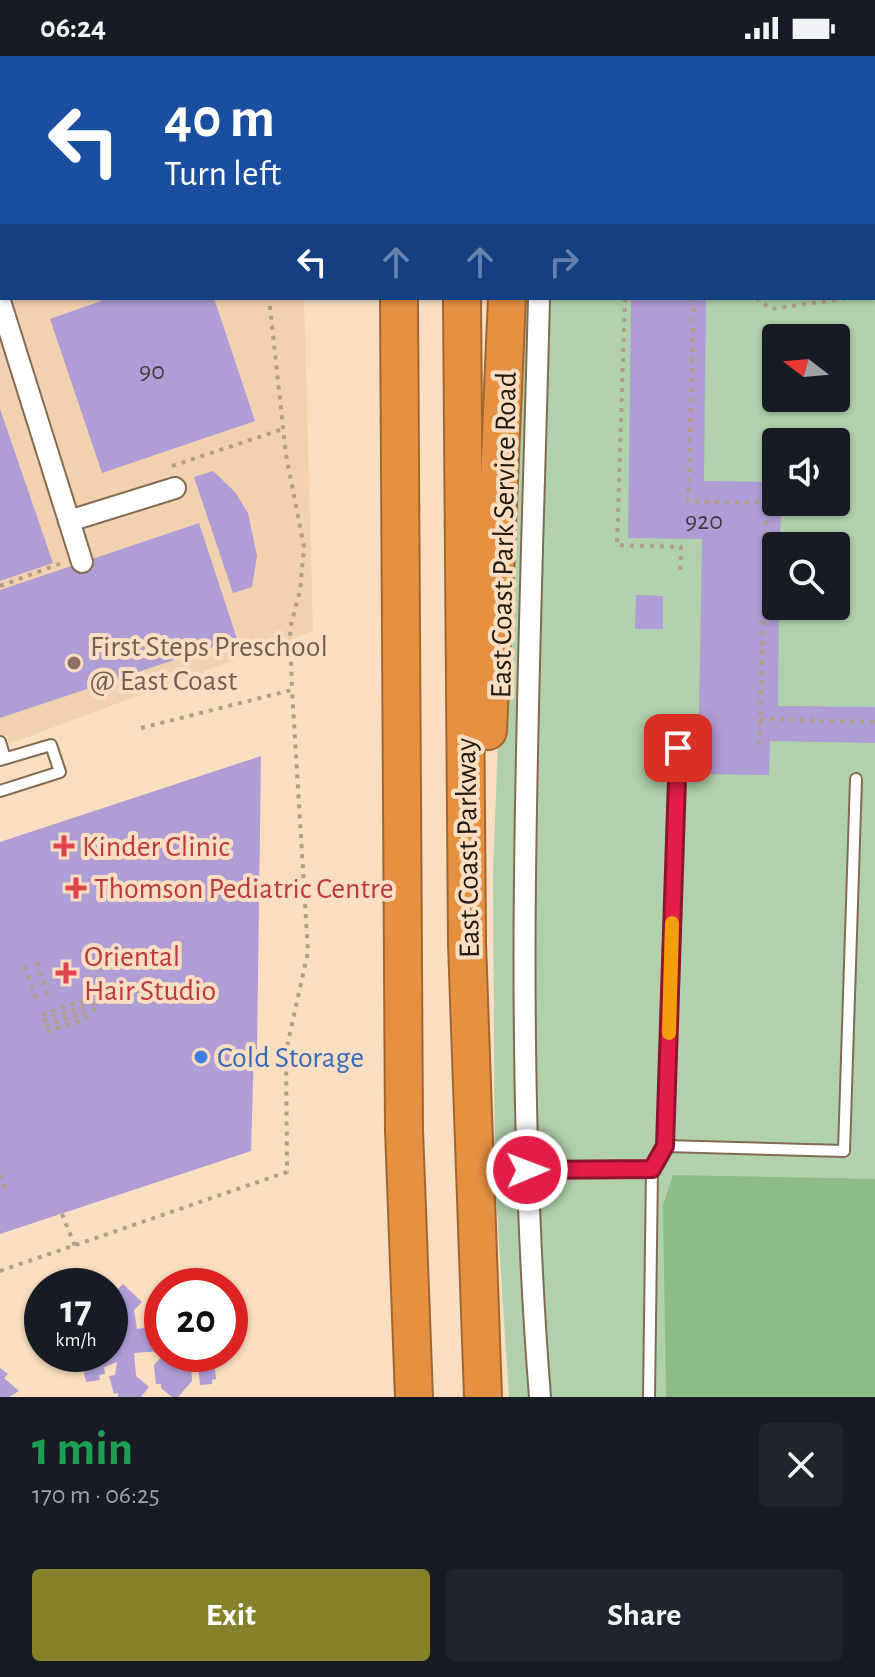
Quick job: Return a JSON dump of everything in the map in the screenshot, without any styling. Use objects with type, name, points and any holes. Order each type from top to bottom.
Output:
[{"type":"highway","points":[[399,300],[404,1130],[414,1397]]},
{"type":"highway","name":"East Coast Parkway","points":[[462,300],[467,943],[483,1397]]},
{"type":"highway","points":[[467,943],[484,845],[507,300]]},
{"type":"street","points":[[13,300],[84,560]]},
{"type":"street","name":"East Coast Park Service Road","points":[[539,300],[527,782],[527,1170],[540,1397]]},
{"type":"street","points":[[0,301],[75,520]]},
{"type":"street","points":[[75,520],[175,488]]},
{"type":"lane","points":[[0,742],[3,759],[51,745],[60,772],[0,791]]},
{"type":"lane","points":[[640,1397],[649,1397],[652,1169],[665,1146],[678,748]]},
{"type":"lane","points":[[665,1146],[844,1151],[856,779]]},
{"type":"lane","points":[[527,1170],[652,1169]]},
{"type":"path","points":[[0,1271],[287,1172],[286,1051],[308,952],[290,628],[300,591],[304,547],[283,429],[269,300]]},
{"type":"path","points":[[625,300],[617,545],[681,547],[680,575]]},
{"type":"path","points":[[694,300],[688,501],[767,503],[759,749]]},
{"type":"path","points":[[759,300],[771,309],[834,300]]},
{"type":"path","points":[[176,464],[283,429]]},
{"type":"path","points":[[0,586],[84,560]]},
{"type":"path","points":[[141,728],[292,690]]},
{"type":"path","points":[[760,719],[875,722]]},
{"type":"path","points":[[37,962],[48,996]]},
{"type":"path","points":[[25,966],[36,1000]]},
{"type":"path","points":[[45,1023],[101,1004]]},
{"type":"path","points":[[45,1023],[87,1008]]},
{"type":"path","points":[[45,1023],[87,1008]]},
{"type":"path","points":[[50,1012],[87,1008]]},
{"type":"path","points":[[55,1029],[87,1008]]},
{"type":"path","points":[[0,1175],[5,1189]]},
{"type":"path","points":[[62,1214],[75,1246]]},
{"type":"shaded area","points":[[0,300],[304,300],[313,631],[0,747]]},
{"type":"green space","points":[[515,300],[875,300],[875,1397],[509,1397],[495,1180],[493,873]]},
{"type":"green space","points":[[673,1175],[875,1179],[875,1397],[666,1397],[663,1205]]},
{"type":"building","points":[[215,300],[255,421],[102,473],[50,319],[101,301]]},
{"type":"building","points":[[631,300],[706,300],[704,481],[762,482],[762,516],[781,516],[780,532],[762,532],[762,620],[779,620],[778,706],[875,707],[875,743],[770,741],[769,775],[698,774],[702,539],[628,538]]},
{"type":"building","points":[[0,409],[53,563],[0,581]]},
{"type":"building","points":[[213,471],[235,492],[248,513],[257,556],[252,587],[233,593],[194,477]]},
{"type":"building","points":[[199,523],[237,639],[0,718],[0,590]]},
{"type":"building","points":[[636,595],[663,596],[663,629],[635,629]]},
{"type":"building","points":[[261,756],[257,1050],[254,1049],[251,1151],[0,1234],[0,842]]},
{"type":"building","points":[[128,1289],[142,1302],[134,1310],[137,1329],[144,1328],[144,1352],[134,1353],[136,1376],[149,1387],[141,1397],[118,1397],[118,1393],[114,1394],[109,1376],[115,1372],[128,1372]]},
{"type":"building","points":[[0,1368],[8,1374],[4,1378],[19,1391],[9,1397],[0,1397]]},
{"type":"building","points":[[84,1372],[105,1372],[99,1375],[100,1380],[86,1382]]},
{"type":"building","points":[[155,1372],[191,1372],[192,1381],[178,1397],[172,1397],[161,1388],[161,1384],[156,1384]]},
{"type":"building","points":[[199,1372],[215,1372],[216,1379],[212,1380],[212,1384],[200,1385]]},
{"type":"slow traffic","points":[[669,1033],[672,923]]},
{"type":"place","name":"First Steps Preschool @ East Coast","points":[[74,663]]},
{"type":"place","name":"Kinder Clinic","points":[[64,846]]},
{"type":"place","name":"Thomson Pediatric Centre","points":[[76,888]]},
{"type":"place","name":"Oriental Hair Studio","points":[[66,973]]},
{"type":"place","name":"Cold Storage","points":[[201,1057]]},
{"type":"route","points":[[527,1170],[652,1169],[665,1146],[678,748]]}]
